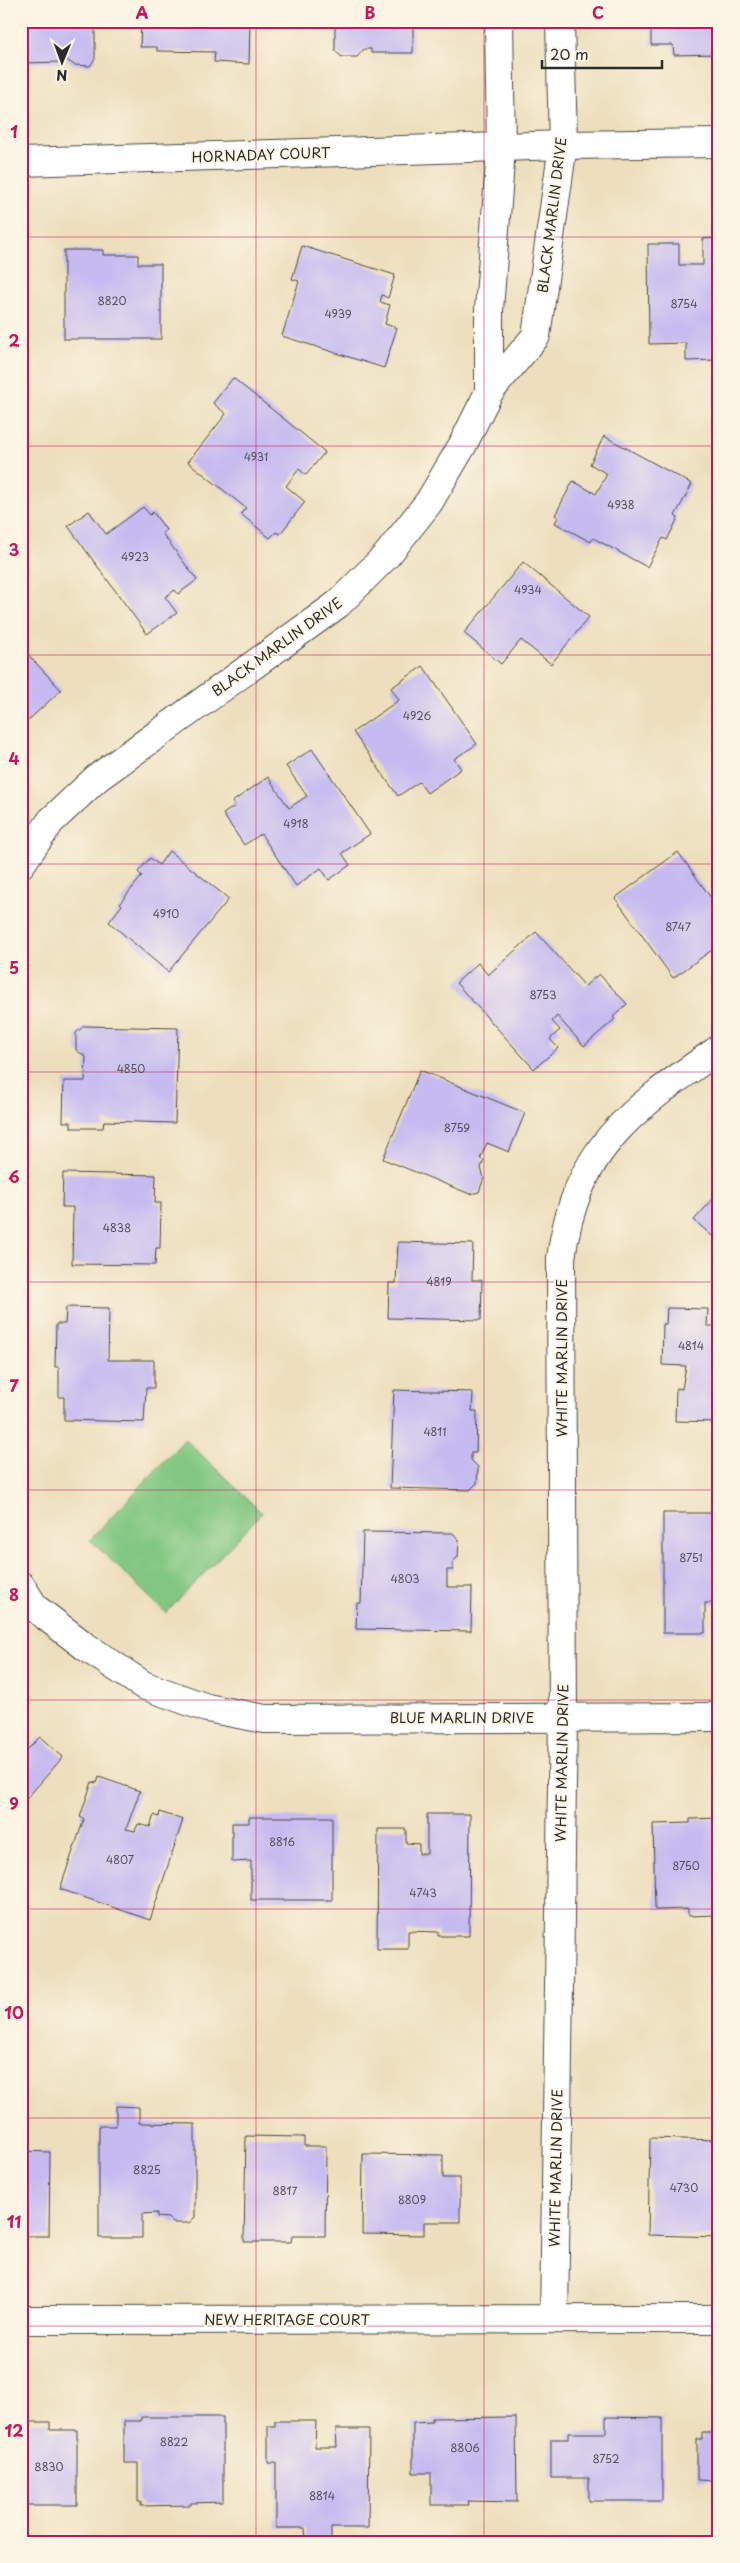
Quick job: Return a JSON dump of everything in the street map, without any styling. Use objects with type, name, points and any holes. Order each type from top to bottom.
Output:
[{"type":"street","name":"BLACK MARLIN DRIVE","points":[[489,392],[489,310],[501,149],[499,21]]},
{"type":"street","name":"BLACK MARLIN DRIVE","points":[[21,864],[51,821],[97,778],[338,604],[387,555],[429,502],[462,446],[489,392],[536,336],[563,145],[560,21]]},
{"type":"street","name":"HORNADAY COURT","points":[[21,162],[501,149],[563,145],[719,143]]},
{"type":"street","name":"WHITE MARLIN DRIVE","points":[[554,2319],[563,1717],[561,1258],[571,1208],[588,1166],[606,1140],[650,1098],[719,1049]]},
{"type":"street","name":"BLUE MARLIN DRIVE","points":[[21,1586],[35,1608],[86,1647],[143,1685],[207,1708],[265,1719],[719,1717]]},
{"type":"street","name":"NEW HERITAGE COURT","points":[[21,2320],[719,2319]]},
{"type":"green space","points":[[185,1439],[262,1513],[166,1613],[90,1540]]},
{"type":"building","points":[[21,21],[95,21],[95,59],[90,66],[74,65],[67,60],[62,60],[62,62],[22,63]]},
{"type":"building","points":[[141,21],[250,21],[249,64],[214,62],[215,52],[157,51],[157,47],[140,47]]},
{"type":"building","points":[[335,21],[413,21],[413,53],[371,53],[371,49],[364,49],[357,57],[342,57],[335,51]]},
{"type":"building","points":[[651,21],[719,21],[719,54],[674,55],[673,45],[651,45]]},
{"type":"building","points":[[719,238],[719,343],[714,343],[715,360],[686,361],[686,343],[649,344],[648,244],[679,244],[679,265],[703,265],[703,239]]},
{"type":"building","points":[[302,246],[395,275],[388,298],[382,295],[380,302],[390,305],[385,324],[397,328],[384,368],[282,336],[299,281],[292,279]]},
{"type":"building","points":[[64,250],[103,250],[103,255],[138,255],[138,264],[161,264],[161,339],[64,339]]},
{"type":"building","points":[[233,378],[325,452],[306,475],[299,469],[286,486],[305,502],[280,534],[276,532],[270,538],[241,514],[246,508],[188,462],[226,414],[213,403]]},
{"type":"building","points":[[604,436],[692,484],[675,516],[678,518],[667,540],[663,538],[647,567],[593,538],[591,542],[555,523],[558,517],[555,515],[573,481],[596,494],[607,474],[590,464]]},
{"type":"building","points":[[143,507],[150,515],[153,512],[166,530],[162,533],[197,580],[178,594],[175,590],[165,597],[177,613],[147,634],[68,526],[89,511],[106,534]]},
{"type":"building","points":[[523,562],[589,617],[551,664],[521,640],[501,664],[464,633]]},
{"type":"building","points":[[21,647],[61,690],[21,727]]},
{"type":"building","points":[[423,666],[477,744],[454,759],[461,769],[427,793],[419,782],[398,796],[353,732],[399,700],[391,688]]},
{"type":"building","points":[[312,749],[370,834],[342,853],[350,865],[329,880],[321,868],[296,886],[261,834],[244,845],[223,814],[235,806],[232,802],[268,777],[289,808],[307,796],[286,766]]},
{"type":"building","points":[[169,851],[229,899],[168,972],[109,922],[122,905],[120,903],[142,876],[138,872],[150,858],[159,865]]},
{"type":"building","points":[[678,852],[719,909],[719,945],[673,978],[615,898]]},
{"type":"building","points":[[536,932],[585,986],[599,974],[627,1004],[613,1017],[615,1019],[584,1046],[557,1016],[552,1021],[560,1030],[550,1039],[558,1048],[534,1069],[456,983],[478,963],[488,975]]},
{"type":"building","points":[[84,1026],[178,1028],[175,1123],[104,1121],[103,1128],[71,1128],[71,1122],[63,1122],[64,1081],[85,1081],[86,1057],[76,1050],[76,1033]]},
{"type":"building","points":[[420,1070],[525,1113],[509,1152],[487,1143],[480,1159],[484,1160],[481,1168],[484,1178],[479,1192],[470,1194],[383,1159]]},
{"type":"building","points":[[63,1173],[156,1175],[155,1203],[161,1203],[160,1248],[156,1248],[155,1265],[72,1264],[73,1207],[62,1207]]},
{"type":"building","points":[[715,1197],[719,1200],[719,1242],[694,1220]]},
{"type":"building","points":[[398,1242],[473,1244],[472,1280],[482,1280],[481,1320],[388,1318],[389,1283],[396,1283]]},
{"type":"building","points":[[66,1307],[109,1308],[108,1360],[154,1360],[154,1388],[146,1388],[144,1422],[64,1420],[64,1397],[59,1397],[59,1367],[55,1367],[56,1324],[65,1324]]},
{"type":"building","points":[[667,1308],[708,1309],[707,1326],[719,1326],[719,1422],[675,1421],[676,1388],[682,1389],[686,1366],[662,1365],[663,1324],[666,1324]]},
{"type":"building","points":[[394,1390],[473,1392],[472,1411],[477,1411],[476,1453],[471,1453],[471,1460],[478,1467],[477,1483],[470,1490],[390,1488]]},
{"type":"building","points":[[663,1513],[719,1513],[719,1603],[705,1603],[705,1633],[663,1633]]},
{"type":"building","points":[[363,1532],[453,1533],[459,1540],[458,1557],[453,1561],[453,1570],[447,1570],[447,1587],[472,1587],[471,1631],[356,1629],[357,1603],[361,1603]]},
{"type":"building","points":[[40,1737],[63,1757],[21,1805],[21,1756]]},
{"type":"building","points":[[99,1777],[140,1791],[126,1829],[135,1831],[138,1824],[150,1827],[154,1815],[159,1817],[160,1812],[183,1820],[150,1920],[60,1889],[84,1819],[80,1817],[92,1782],[97,1783]]},
{"type":"building","points":[[427,1814],[470,1814],[469,1936],[438,1936],[438,1932],[408,1931],[408,1949],[377,1949],[378,1829],[406,1829],[406,1843],[419,1844],[419,1854],[427,1854]]},
{"type":"building","points":[[249,1817],[332,1817],[332,1900],[251,1900],[251,1861],[232,1862],[232,1823],[249,1823]]},
{"type":"building","points":[[719,1818],[719,1915],[688,1916],[688,1909],[655,1910],[653,1824],[690,1823],[690,1819]]},
{"type":"building","points":[[116,2106],[139,2107],[139,2123],[195,2124],[195,2217],[189,2223],[173,2223],[168,2218],[157,2217],[157,2213],[142,2214],[142,2238],[99,2238],[99,2126],[116,2126]]},
{"type":"building","points":[[246,2136],[304,2137],[304,2146],[326,2146],[325,2236],[292,2236],[291,2242],[244,2242]]},
{"type":"building","points":[[650,2138],[719,2140],[719,2237],[648,2235]]},
{"type":"building","points":[[21,2151],[50,2152],[49,2236],[21,2236]]},
{"type":"building","points":[[363,2154],[443,2155],[443,2178],[460,2178],[460,2222],[424,2222],[424,2235],[362,2234]]},
{"type":"building","points":[[141,2417],[223,2417],[223,2502],[141,2506],[141,2502],[138,2502],[138,2463],[124,2463],[124,2421],[141,2421]]},
{"type":"building","points":[[516,2417],[517,2502],[468,2501],[469,2505],[431,2505],[431,2473],[413,2473],[413,2423],[432,2422],[432,2418]]},
{"type":"building","points":[[606,2417],[662,2418],[662,2501],[589,2501],[589,2478],[551,2478],[551,2439],[568,2439],[568,2433],[606,2433]]},
{"type":"building","points":[[275,2421],[316,2421],[315,2447],[337,2447],[336,2429],[369,2429],[368,2528],[331,2528],[331,2542],[306,2542],[305,2528],[276,2528],[276,2463],[268,2463],[268,2426],[275,2426]]},
{"type":"building","points":[[21,2422],[50,2422],[50,2430],[77,2430],[77,2505],[21,2505]]},
{"type":"building","points":[[702,2433],[719,2433],[719,2481],[697,2480],[697,2439],[702,2439]]}]
